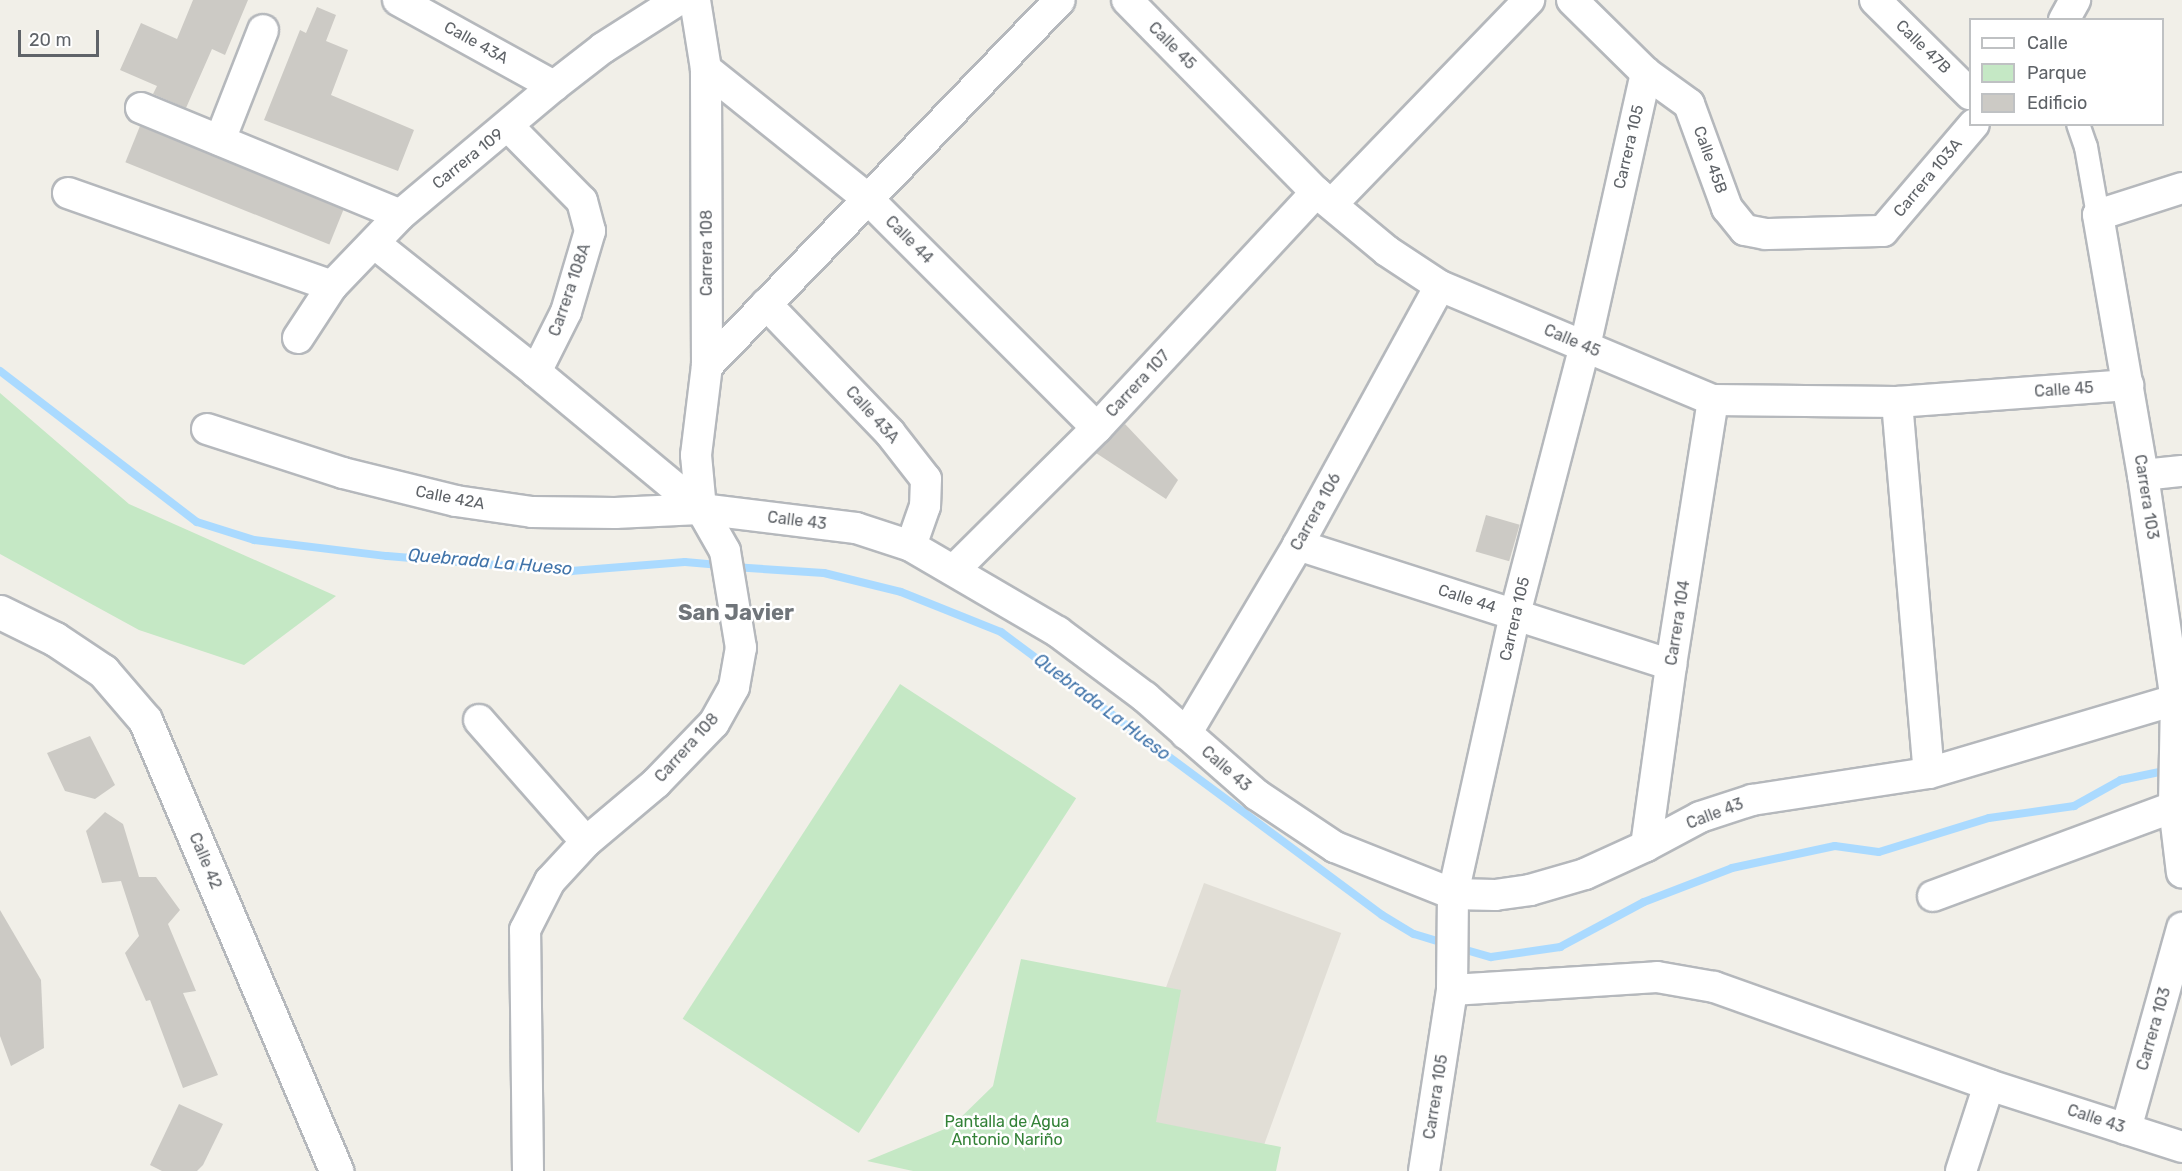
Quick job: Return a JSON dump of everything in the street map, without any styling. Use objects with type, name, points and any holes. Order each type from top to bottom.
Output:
[{"type":"street","name":"Calle 43A","points":[[398,0],[554,86]]},
{"type":"street","name":"Carrera 108","points":[[528,1171],[525,930],[549,881],[586,842],[656,783],[714,723],[735,687],[741,648],[725,551],[701,509],[696,454],[707,366],[706,69],[695,0]]},
{"type":"street","points":[[707,366],[1060,0]]},
{"type":"street","name":"Calle 45","points":[[1127,0],[1324,198],[1387,251],[1440,286],[1713,400],[1897,402],[2128,385]]},
{"type":"street","name":"Carrera 107","points":[[954,570],[1324,198],[1529,0]]},
{"type":"street","name":"Calle 45B","points":[[1572,0],[1646,73],[1689,104],[1727,208],[1745,230],[1764,234],[1883,231]]},
{"type":"street","name":"Calle 47B","points":[[1875,0],[1969,92]]},
{"type":"street","points":[[2065,18],[2075,0]]},
{"type":"street","name":"Carrera 109","points":[[298,338],[332,286],[400,215],[554,86],[603,48],[672,4]]},
{"type":"street","points":[[220,140],[264,30]]},
{"type":"street","name":"Calle 44","points":[[706,69],[867,198],[1097,428]]},
{"type":"street","name":"Carrera 105","points":[[1424,1171],[1452,990],[1453,894],[1515,614],[1585,346],[1646,73]]},
{"type":"street","points":[[141,108],[400,215]]},
{"type":"street","name":"Carrera 108A","points":[[508,126],[582,201],[590,231],[566,312],[536,372]]},
{"type":"street","name":"Carrera 103A","points":[[1883,231],[1972,126]]},
{"type":"street","name":"Carrera 103","points":[[2079,126],[2086,147],[2128,385],[2179,701],[2174,802],[2182,873]]},
{"type":"street","points":[[2098,215],[2182,188]]},
{"type":"street","points":[[68,193],[332,286]]},
{"type":"street","points":[[374,243],[536,372],[701,509]]},
{"type":"street","name":"Carrera 106","points":[[1185,734],[1298,545],[1440,286]]},
{"type":"street","name":"Calle 43A","points":[[766,304],[890,433],[926,479],[925,506],[910,546]]},
{"type":"street","name":"Carrera 104","points":[[1646,846],[1671,665],[1713,400]]},
{"type":"street","points":[[1897,402],[1929,773]]},
{"type":"street","name":"Calle 42A","points":[[207,429],[343,473],[456,501],[532,512],[615,513],[701,509]]},
{"type":"street","points":[[2143,475],[2182,471]]},
{"type":"street","name":"Calle 43","points":[[701,509],[856,528],[910,546],[1058,632],[1145,697],[1257,795],[1335,847],[1453,894],[1495,895],[1530,890],[1585,874],[1646,846],[1700,817],[1752,800],[1929,773],[2179,701]]},
{"type":"street","name":"Calle 44","points":[[1298,545],[1671,665]]},
{"type":"street","name":"Calle 42","points":[[0,612],[55,639],[103,671],[145,720],[336,1171]]},
{"type":"street","points":[[479,720],[586,842]]},
{"type":"street","points":[[1933,896],[2174,802]]},
{"type":"street","name":"Carrera 103","points":[[2126,1129],[2182,928]]},
{"type":"street","name":"Calle 43","points":[[1452,990],[1657,977],[1702,985],[1989,1085],[2182,1147]]},
{"type":"street","points":[[1961,1171],[1989,1085]]},
{"type":"shaded area","points":[[1204,883],[1341,933],[1258,1162],[1121,1112]]},
{"type":"green space","points":[[0,393],[129,504],[336,596],[244,665],[139,630],[0,554]]},
{"type":"green space","points":[[900,684],[1076,798],[859,1133],[683,1019]]},
{"type":"green space","name":"Pantalla de Agua Antonio Nariño","points":[[1021,959],[1181,990],[1156,1122],[1281,1147],[1276,1171],[913,1171],[867,1161],[952,1126],[993,1086]]},
{"type":"building","points":[[193,0],[248,0],[225,55],[212,49],[186,108],[153,94],[157,86],[120,70],[141,23],[177,39]]},
{"type":"building","points":[[317,7],[336,15],[326,41],[348,50],[331,95],[414,130],[398,171],[264,120],[300,30],[306,33]]},
{"type":"building","points":[[140,126],[344,208],[329,245],[125,162]]},
{"type":"building","points":[[1125,424],[1178,480],[1166,499],[1096,453]]},
{"type":"building","points":[[1486,515],[1520,525],[1509,561],[1476,552]]},
{"type":"building","points":[[90,736],[115,785],[95,799],[65,791],[47,753]]},
{"type":"building","points":[[105,812],[123,824],[139,877],[156,877],[180,910],[168,924],[196,991],[183,993],[218,1075],[183,1088],[150,1000],[146,1001],[125,953],[139,936],[121,881],[102,883],[86,831]]},
{"type":"building","points":[[0,910],[41,980],[44,1048],[11,1066],[0,1036]]},
{"type":"building","points":[[179,1104],[223,1124],[203,1165],[197,1171],[162,1171],[150,1165]]},
{"type":"waterway","name":"Quebrada La Hueso","points":[[0,371],[197,522],[254,540],[387,556],[571,571],[685,562],[721,565]]},
{"type":"waterway","name":"Quebrada La Hueso","points":[[733,567],[824,573],[901,592],[1001,632],[1382,915],[1414,934],[1447,944]]},
{"type":"waterway","name":"Quebrada La Hueso","points":[[1459,948],[1491,957],[1560,947],[1644,902],[1732,868],[1835,846],[1879,852],[1989,818],[2074,806],[2121,780],[2169,770]]},
{"type":"district","name":"San Javier","points":[[736,613]]}]
